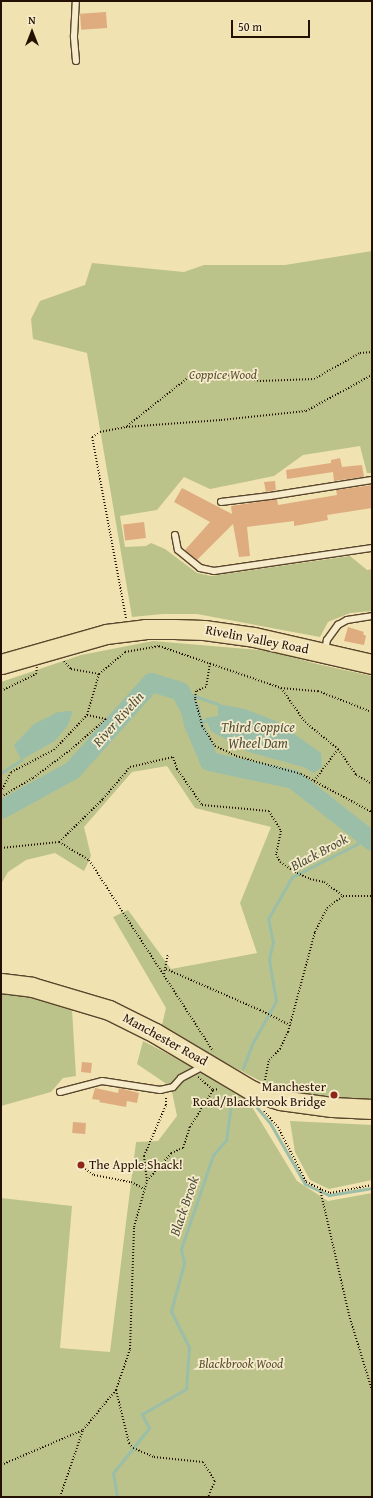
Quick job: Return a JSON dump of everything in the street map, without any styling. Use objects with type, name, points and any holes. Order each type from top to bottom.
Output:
[{"type":"main road","name":"Rivelin Valley Road","points":[[1,664],[89,638],[129,631],[160,629],[204,630],[254,637],[372,664]]},
{"type":"main road","name":"Manchester Road","points":[[1,983],[32,987],[109,1010],[155,1033],[205,1068],[257,1092],[280,1100],[332,1107],[372,1109]]},
{"type":"lane","points":[[76,1],[74,36],[76,61]]},
{"type":"lane","points":[[220,502],[270,496],[372,480]]},
{"type":"lane","points":[[175,534],[178,550],[200,568],[214,571],[372,548]]},
{"type":"lane","points":[[324,653],[327,640],[338,625],[347,620],[372,616]]},
{"type":"lane","points":[[60,1092],[102,1081],[160,1090],[173,1087],[181,1078],[205,1068]]},
{"type":"path","points":[[126,427],[190,376],[216,373],[260,381],[314,379],[360,353],[372,352]]},
{"type":"path","points":[[129,631],[92,436],[100,432],[126,427],[220,420],[306,411],[372,375]]},
{"type":"path","points":[[1,792],[11,772],[54,750],[87,715],[98,674],[126,652],[159,646],[281,688],[318,691],[372,712]]},
{"type":"path","points":[[1,691],[36,674],[46,651],[71,669],[98,674]]},
{"type":"path","points":[[210,663],[206,687],[196,691],[195,699],[202,726],[215,746],[236,756],[300,774],[372,812]]},
{"type":"path","points":[[281,688],[305,722],[338,749],[356,774],[372,784]]},
{"type":"path","points":[[1,797],[33,778],[69,751],[106,719],[87,715]]},
{"type":"path","points":[[314,781],[338,749]]},
{"type":"path","points":[[59,842],[103,799],[130,767],[172,757],[177,769],[202,805],[269,811],[281,831],[276,854],[280,862],[304,876],[324,882],[342,896]]},
{"type":"path","points":[[1,848],[59,842],[89,860],[218,1057],[205,1068],[213,1090]]},
{"type":"path","points":[[372,896],[342,896],[326,908],[315,932],[290,1025],[280,1049],[269,1060],[257,1092],[256,1101],[278,1127],[306,1182],[330,1193],[372,1185]]},
{"type":"path","points":[[164,974],[166,970],[168,953]]},
{"type":"path","points":[[166,970],[262,1011],[290,1025]]},
{"type":"path","points":[[60,1497],[83,1430],[116,1390],[130,1348],[134,1227],[147,1181],[170,1153],[183,1148],[190,1127],[213,1090],[217,1088],[224,1091]]},
{"type":"path","points":[[147,1181],[144,1156],[166,1105],[166,1089]]},
{"type":"path","points":[[85,1169],[94,1175],[131,1182],[144,1189]]},
{"type":"path","points":[[320,1189],[349,1315],[372,1390]]},
{"type":"path","points":[[116,1390],[129,1443],[133,1448],[154,1457],[203,1462],[215,1481],[208,1497]]},
{"type":"path","points":[[1,1464],[83,1430]]},
{"type":"green space","name":"Coppice Wood","points":[[372,251],[372,473],[367,473],[360,446],[303,455],[274,476],[210,489],[184,477],[157,510],[120,516],[125,547],[146,546],[151,543],[165,549],[197,573],[211,576],[350,556],[367,570],[372,569],[372,611],[350,613],[328,622],[320,637],[197,614],[163,614],[132,617],[87,353],[33,339],[31,319],[40,301],[85,285],[92,263],[184,272],[204,265],[285,265]]},
{"type":"green space","points":[[153,641],[270,651],[317,664],[372,676],[372,1100],[304,1095],[266,1084],[161,1029],[166,1008],[113,917],[128,910],[171,969],[257,953],[240,903],[271,827],[195,808],[167,766],[132,772],[84,827],[91,856],[84,871],[55,853],[26,860],[8,872],[1,884],[1,682],[81,655]]},
{"type":"green space","points":[[1,994],[31,996],[72,1009],[76,1076],[63,1078],[51,1092],[1,1106]]},
{"type":"green space","name":"Blackbrook Wood","points":[[143,1041],[216,1079],[249,1102],[297,1181],[328,1201],[372,1193],[372,1497],[1,1497],[1,1198],[72,1206],[60,1348],[110,1352],[136,1142],[158,1141],[177,1116],[171,1087],[137,1064]]},
{"type":"green space","points":[[290,1121],[372,1125],[372,1180],[329,1189],[310,1180],[295,1152]]},
{"type":"water","name":"Third Coppice Wheel Dam","points":[[218,704],[245,709],[276,721],[321,753],[322,767],[314,773],[303,767],[249,752],[211,731],[205,718],[218,716]]},
{"type":"water","points":[[73,711],[68,725],[55,741],[21,760],[14,745],[34,724],[58,712]]},
{"type":"building","points":[[106,12],[107,28],[81,30],[80,14]]},
{"type":"building","points":[[340,458],[342,467],[362,465],[364,477],[334,481],[333,472],[287,479],[286,470],[331,463],[331,460]]},
{"type":"building","points":[[275,481],[276,490],[266,492],[264,482]]},
{"type":"building","points":[[372,485],[372,508],[327,515],[328,520],[294,526],[294,521],[247,527],[250,556],[239,557],[233,524],[197,560],[185,550],[210,522],[174,502],[182,488],[232,514],[231,506],[277,499],[278,505],[337,495],[336,490]]},
{"type":"building","points":[[144,522],[146,538],[125,540],[123,525]]},
{"type":"building","points":[[348,627],[364,632],[363,634],[366,636],[364,645],[344,641]]},
{"type":"building","points":[[82,1062],[92,1063],[91,1073],[81,1072]]},
{"type":"building","points":[[95,1088],[118,1093],[119,1088],[139,1093],[137,1103],[127,1101],[126,1107],[99,1102],[100,1100],[92,1099]]},
{"type":"building","points":[[73,1122],[86,1123],[85,1134],[72,1133]]},
{"type":"waterway","name":"River Rivelin","points":[[1,809],[72,770],[151,682],[180,691],[190,710],[193,723],[209,761],[293,779],[372,841]]},
{"type":"waterway","points":[[180,691],[218,704]]},
{"type":"waterway","points":[[193,723],[206,721]]},
{"type":"waterway","points":[[1,773],[21,760]]},
{"type":"waterway","name":"Black Brook","points":[[243,1068],[252,1044],[276,1001],[269,959],[273,942],[268,919],[292,877],[357,844],[362,833]]},
{"type":"waterway","name":"Black Brook","points":[[117,1497],[113,1473],[149,1428],[142,1414],[186,1389],[189,1347],[171,1311],[184,1263],[181,1249],[213,1155],[226,1140],[232,1098],[247,1104],[254,1104],[270,1123],[305,1184],[329,1195],[372,1188]]},
{"type":"place","name":"Manchester Road/Blackbrook Bridge","points":[[334,1095]]},
{"type":"place","name":"The Apple Shack!","points":[[81,1165]]}]
